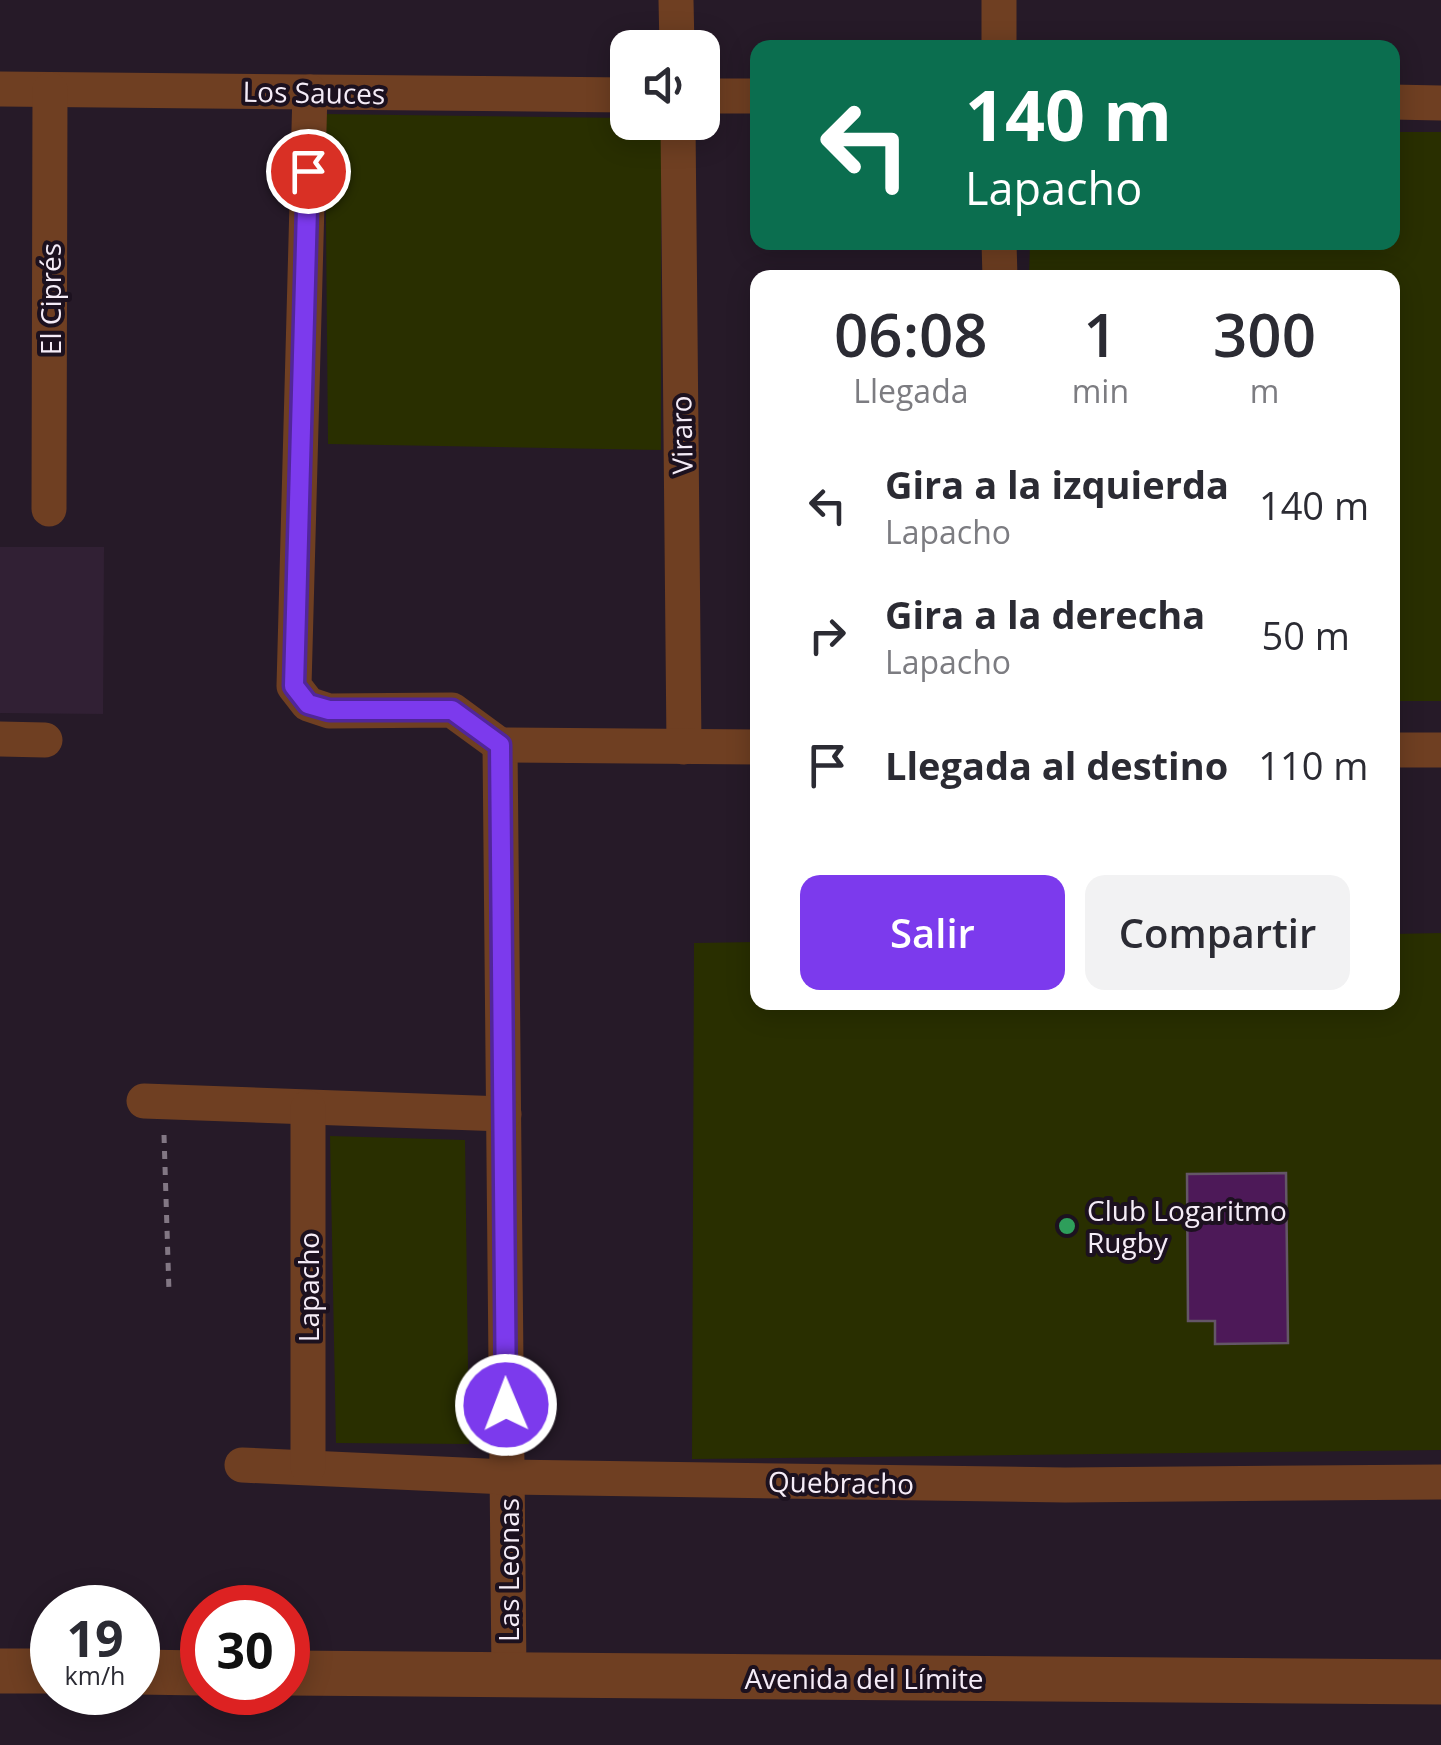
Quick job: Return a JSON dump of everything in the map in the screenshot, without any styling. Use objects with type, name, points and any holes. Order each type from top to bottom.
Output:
[{"type":"street","points":[[676,0],[677,30]]},
{"type":"street","points":[[999,40],[1000,0]]},
{"type":"street","name":"Los Sauces","points":[[0,89],[610,95]]},
{"type":"street","name":"El Ciprés","points":[[49,509],[50,90]]},
{"type":"street","points":[[310,92],[294,686],[308,704],[329,710],[452,710],[500,745],[750,748]]},
{"type":"street","points":[[720,96],[750,96]]},
{"type":"street","points":[[1400,102],[1441,103]]},
{"type":"street","name":"Viraro","points":[[678,140],[684,747]]},
{"type":"street","points":[[0,739],[44,740]]},
{"type":"street","name":"Las Leonas","points":[[500,745],[509,1675]]},
{"type":"street","points":[[1400,750],[1441,750]]},
{"type":"street","points":[[154,1102],[504,1114]]},
{"type":"street","name":"Lapacho","points":[[308,1108],[308,1466]]},
{"type":"street","name":"Quebracho","points":[[242,1465],[507,1478],[1066,1485],[1441,1482]]},
{"type":"street","points":[[0,1671],[30,1671]]},
{"type":"street","name":"Avenida del Límite","points":[[310,1673],[1441,1682]]},
{"type":"path","points":[[154,1102],[169,1292]]},
{"type":"shaded area","points":[[0,547],[104,547],[103,714],[0,713]]},
{"type":"green space","points":[[325,114],[610,118],[610,140],[661,140],[661,450],[328,444]]},
{"type":"green space","points":[[1400,132],[1441,132],[1441,701],[1400,701],[1400,270],[1029,270],[1030,250],[1400,250]]},
{"type":"green space","name":"Club Logaritmo Rugby","points":[[1441,933],[1441,1450],[692,1459],[694,943],[750,942],[750,1010],[1400,1010],[1400,934]]},
{"type":"green space","points":[[330,1136],[465,1140],[469,1444],[336,1443]]},
{"type":"building","points":[[1286,1173],[1288,1343],[1215,1344],[1215,1321],[1188,1321],[1187,1174]]},
{"type":"place","name":"Club Logaritmo Rugby","points":[[1067,1226]]},
{"type":"route","points":[[308,171],[294,686],[308,704],[329,710],[452,710],[500,745],[506,1405]]}]
